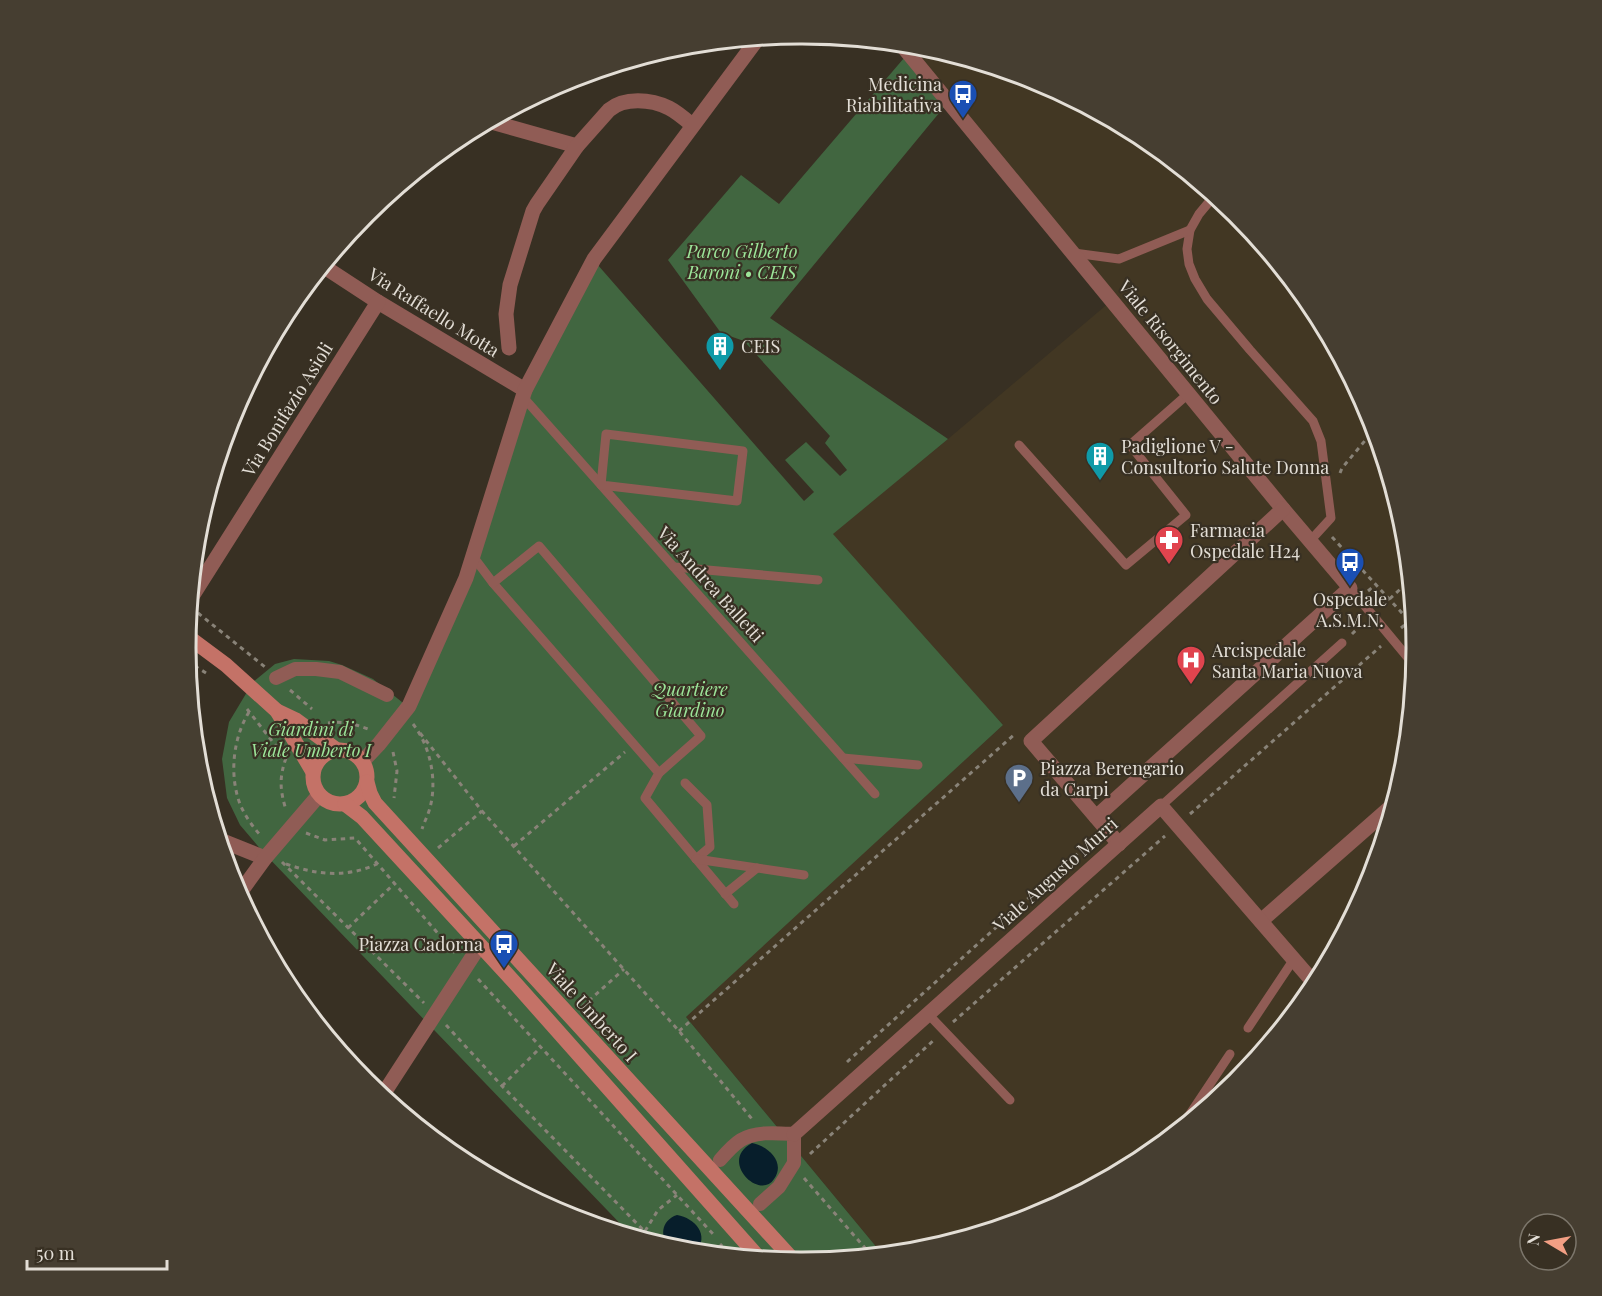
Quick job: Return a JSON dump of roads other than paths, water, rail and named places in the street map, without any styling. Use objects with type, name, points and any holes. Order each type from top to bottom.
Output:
[{"type":"main road","points":[[196,643],[226,664],[277,711],[313,772],[315,788],[319,795],[331,803],[345,804],[359,798],[367,782],[363,761],[356,754],[347,750],[327,753],[320,758],[313,772]]},
{"type":"main road","points":[[277,711],[296,720],[337,750]]},
{"type":"main road","name":"Viale Umberto I","points":[[367,782],[369,793],[375,803],[786,1252]]},
{"type":"main road","name":"Viale Umberto I","points":[[345,804],[362,817],[480,945],[610,1088],[752,1250]]},
{"type":"street","points":[[363,761],[409,706],[466,578],[524,394],[594,259],[752,46]]},
{"type":"street","name":"Viale Risorgimento","points":[[909,53],[1354,593]]},
{"type":"street","points":[[509,348],[506,314],[510,285],[530,220],[537,204],[577,146],[609,110],[621,103],[636,101],[662,105],[692,125]]},
{"type":"street","points":[[499,124],[577,146]]},
{"type":"street","name":"Via Raffaello Motta","points":[[329,270],[524,394]]},
{"type":"street","name":"Via Bonifazio Asioli","points":[[201,583],[378,302]]},
{"type":"street","points":[[1119,844],[1026,735],[1283,509]]},
{"type":"street","name":"Viale Augusto Murri","points":[[1100,823],[1354,593]]},
{"type":"street","points":[[276,678],[295,669],[340,672],[387,695]]},
{"type":"street","points":[[245,885],[319,795]]},
{"type":"street","points":[[1161,806],[1309,976]]},
{"type":"street","name":"Viale Augusto Murri","points":[[794,1134],[1161,806]]},
{"type":"street","points":[[1261,921],[1381,815]]},
{"type":"street","points":[[229,843],[269,855]]},
{"type":"street","points":[[387,1088],[480,945]]},
{"type":"street","points":[[720,1160],[735,1145],[751,1136],[794,1134],[794,1162],[779,1187],[760,1204]]},
{"type":"lane","points":[[1209,202],[1190,230],[1187,249],[1189,264],[1207,299],[1313,422],[1321,441],[1331,518],[1310,541]]},
{"type":"lane","points":[[1074,253],[1119,259],[1190,230]]},
{"type":"lane","name":"Via Andrea Balletti","points":[[524,394],[601,485],[875,794]]},
{"type":"lane","points":[[1019,445],[1126,564],[1186,515],[1130,446],[1188,394]]},
{"type":"lane","points":[[606,434],[743,451],[737,501],[601,485],[606,434]]},
{"type":"lane","points":[[493,583],[539,546],[701,736],[659,774],[645,798],[734,904]]},
{"type":"lane","points":[[472,555],[493,583],[659,774]]},
{"type":"lane","points":[[674,567],[818,580]]},
{"type":"lane","name":"Viale Risorgimento","points":[[1354,593],[1406,655]]},
{"type":"lane","name":"Viale Augusto Murri","points":[[1161,806],[1342,643]]},
{"type":"lane","points":[[843,758],[918,765]]},
{"type":"lane","points":[[685,783],[707,805],[710,847],[696,859]]},
{"type":"lane","points":[[696,859],[804,875]]},
{"type":"lane","points":[[725,894],[757,868]]},
{"type":"lane","points":[[1248,1028],[1294,959]]},
{"type":"lane","points":[[928,1014],[1010,1100]]},
{"type":"lane","points":[[1195,1106],[1230,1054]]},
{"type":"water","points":[[752,1143],[769,1151],[777,1161],[777,1173],[768,1185],[752,1182],[740,1168],[739,1159],[743,1151]]},
{"type":"water","points":[[677,1215],[684,1217],[695,1224],[701,1234],[700,1244],[664,1236],[665,1225]]},
{"type":"place","name":"Medicina Riabilitativa","points":[[963,120]]},
{"type":"place","name":"CEIS","points":[[720,372]]},
{"type":"place","name":"Padiglione V - Consultorio Salute Donna","points":[[1100,482]]},
{"type":"place","name":"Farmacia Ospedale H24","points":[[1169,566]]},
{"type":"place","name":"Ospedale A.S.M.N.","points":[[1350,588]]},
{"type":"place","name":"Arcispedale Santa Maria Nuova","points":[[1191,686]]},
{"type":"place","name":"Piazza Berengario da Carpi","points":[[1019,804]]},
{"type":"place","name":"Piazza Cadorna","points":[[504,970]]},
{"type":"park label","name":"Parco Gilberto Baroni • CEIS","points":[[742,261]]},
{"type":"park label","name":"Quartiere Giardino","points":[[690,699]]},
{"type":"park label","name":"Giardini di Viale Umberto I","points":[[311,739]]}]
